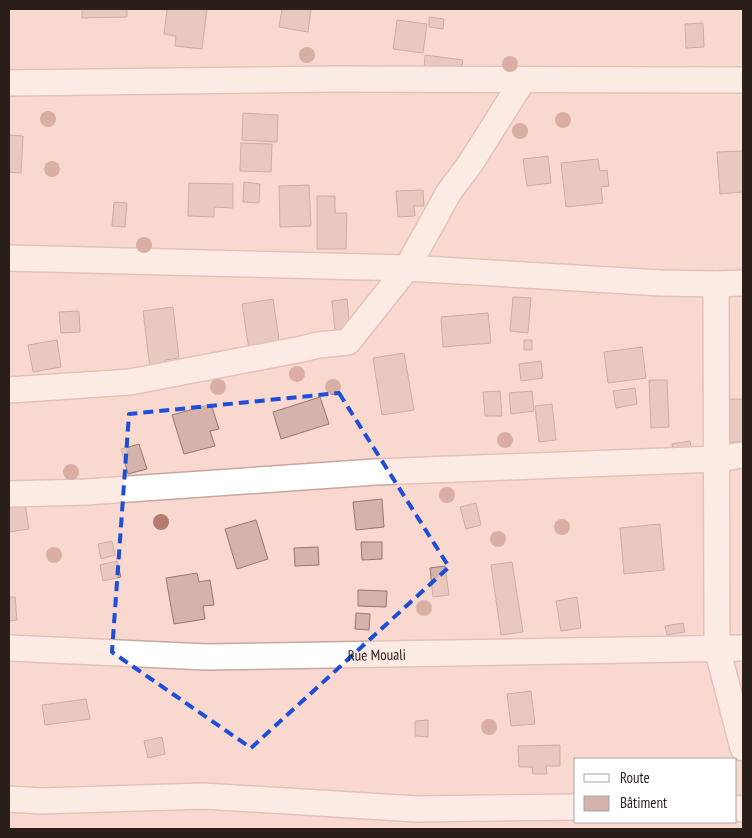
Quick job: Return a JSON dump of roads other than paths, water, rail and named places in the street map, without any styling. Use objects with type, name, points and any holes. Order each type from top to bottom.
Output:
[{"type":"street","points":[[9,83],[334,79],[743,80]]},
{"type":"street","points":[[9,390],[130,382],[318,345],[348,342],[406,268],[449,192],[470,164],[523,80]]},
{"type":"street","points":[[9,258],[406,268],[661,283],[743,283]]},
{"type":"street","points":[[716,284],[717,648],[743,748]]},
{"type":"street","points":[[9,494],[86,492],[375,472],[717,460],[743,455]]},
{"type":"street","name":"Rue Mouali","points":[[9,648],[207,657],[743,648]]},
{"type":"street","points":[[9,799],[41,801],[203,796],[417,809],[574,806]]}]
